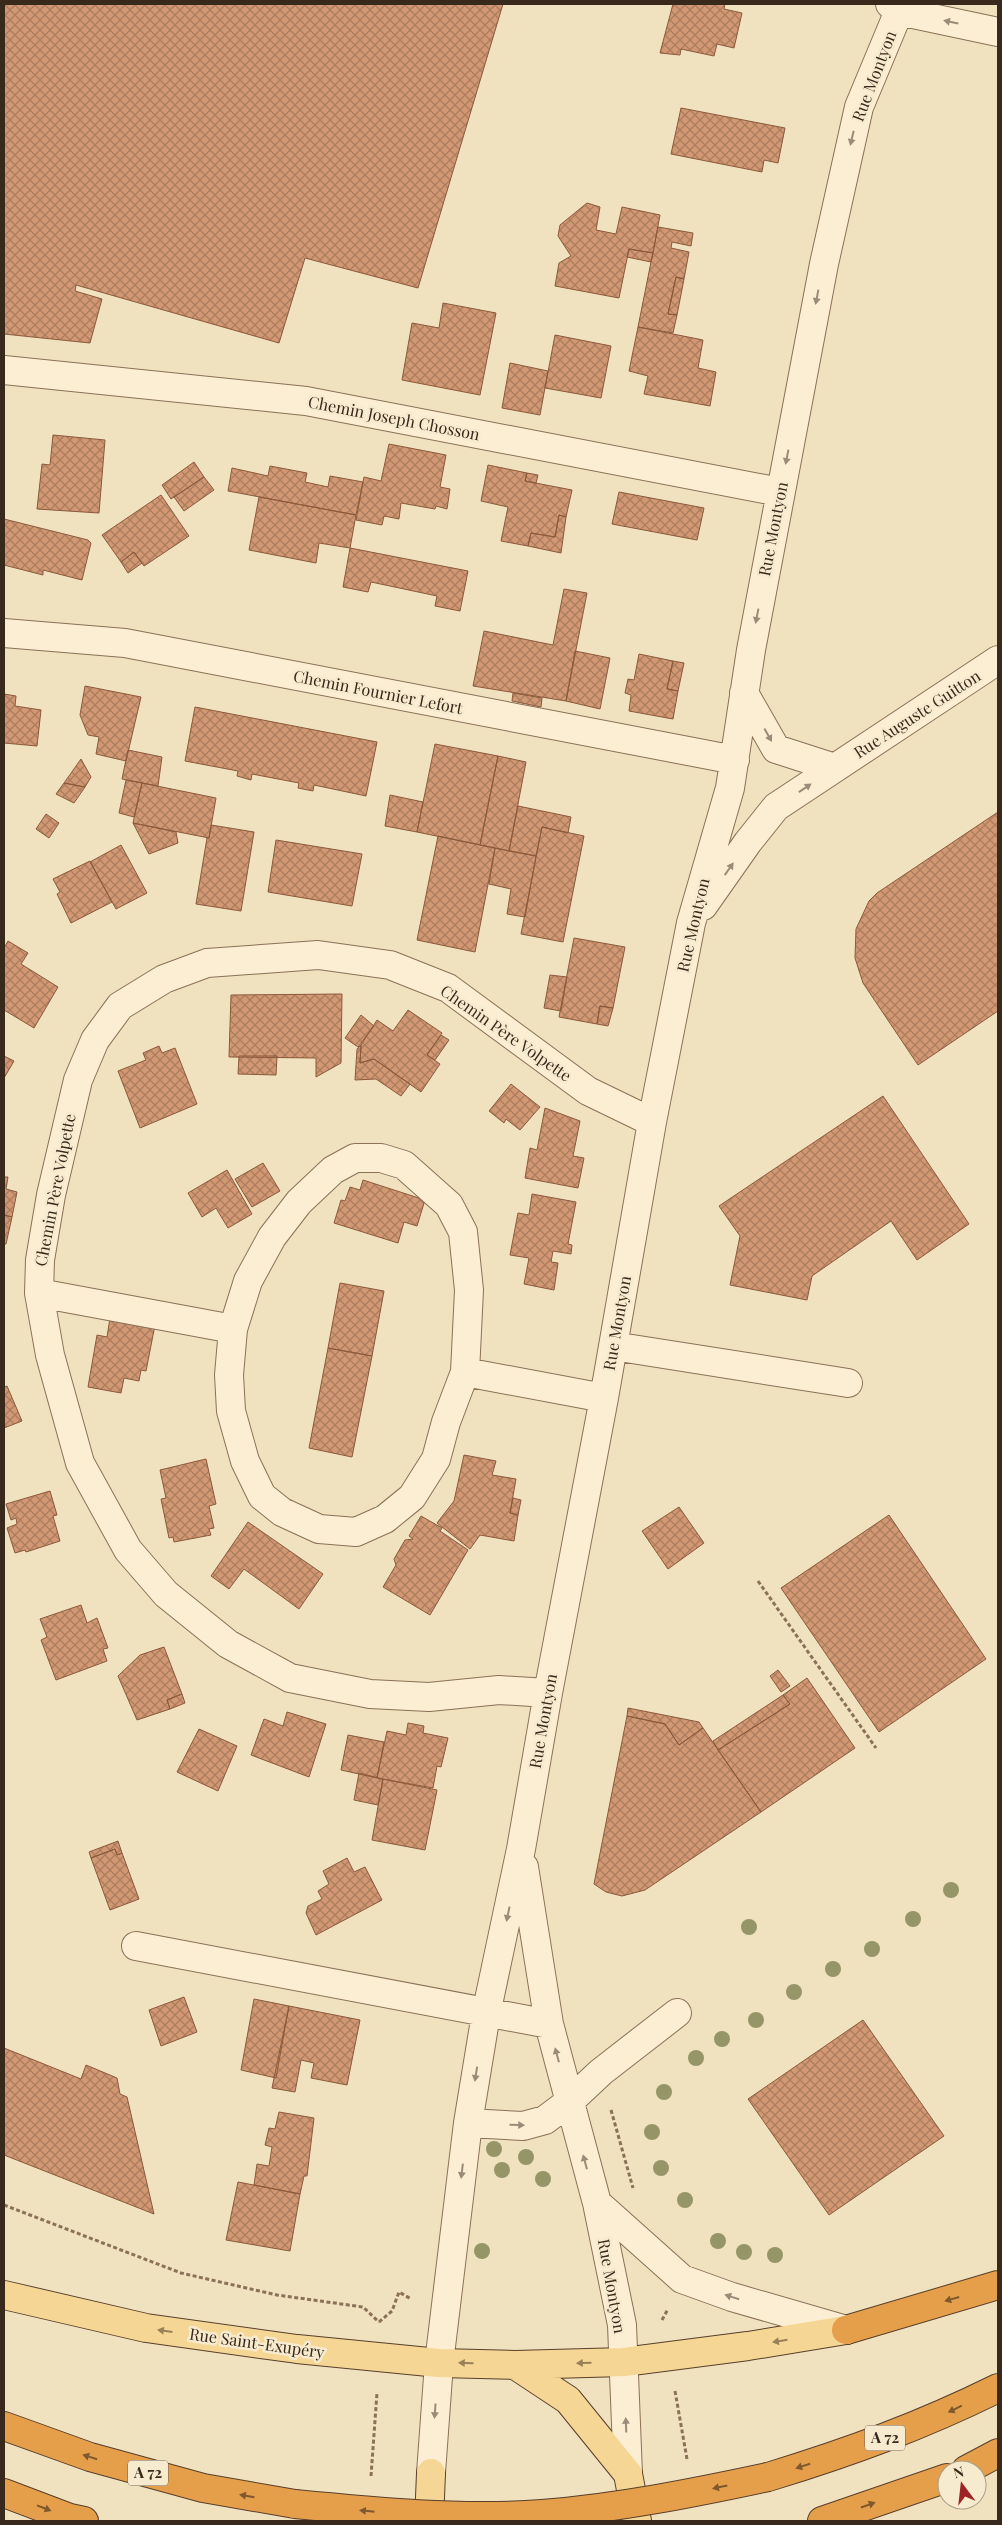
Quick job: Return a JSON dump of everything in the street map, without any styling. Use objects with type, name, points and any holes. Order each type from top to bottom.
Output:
[{"type":"highway","points":[[846,2330],[998,2285]]},
{"type":"highway","name":"A 72","points":[[4,2426],[90,2457],[193,2486],[295,2504],[400,2513],[475,2516],[543,2514],[683,2495],[768,2477],[848,2453],[909,2429],[998,2388]]},
{"type":"highway","points":[[985,2460],[998,2453]]},
{"type":"highway","points":[[822,2521],[937,2481]]},
{"type":"highway","points":[[4,2493],[70,2518],[84,2521]]},
{"type":"main road","name":"Rue Saint-Exupéry","points":[[4,2295],[146,2328],[324,2352],[439,2362],[515,2365],[624,2362],[730,2349],[846,2330]]},
{"type":"main road","points":[[515,2365],[568,2400],[628,2474],[637,2521]]},
{"type":"main road","points":[[428,2521],[431,2472]]},
{"type":"street","points":[[894,7],[998,32]]},
{"type":"street","name":"Rue Montyon","points":[[431,2472],[439,2362],[468,2123],[486,2014],[521,1849],[548,1693],[604,1398],[652,1122],[691,923],[730,788],[744,693],[780,492],[824,264],[859,107],[894,7]]},
{"type":"street","name":"Chemin Joseph Chosson","points":[[4,370],[306,401],[780,492]]},
{"type":"street","name":"Chemin Fournier Lefort","points":[[12,634],[125,643],[735,760]]},
{"type":"street","name":"Rue Auguste Guitton","points":[[691,923],[748,842],[776,807],[998,660]]},
{"type":"street","name":"Rue Auguste Guitton","points":[[744,693],[776,749],[835,768]]},
{"type":"street","name":"Chemin Père Volpette","points":[[548,1693],[499,1690],[429,1696],[370,1694],[290,1678],[228,1644],[166,1594],[128,1550],[80,1463],[50,1355],[39,1293],[40,1260],[62,1142],[78,1080],[95,1040],[120,1006],[164,979],[207,963],[318,956],[390,965],[448,988],[588,1091],[652,1122]]},
{"type":"street","points":[[355,1158],[381,1158],[404,1165],[449,1205],[463,1232],[468,1290],[465,1372],[446,1422],[436,1459],[412,1497],[385,1519],[356,1532],[319,1529],[282,1512],[262,1496],[245,1461],[231,1411],[230,1375],[233,1329],[248,1281],[272,1237],[299,1202],[333,1170],[355,1158]]},
{"type":"street","points":[[39,1293],[233,1329]]},
{"type":"street","points":[[613,1346],[848,1384]]},
{"type":"street","points":[[465,1372],[604,1398]]},
{"type":"street","name":"Rue Montyon","points":[[521,1849],[549,2024],[597,2203],[622,2325],[628,2474]]},
{"type":"street","points":[[136,1946],[486,2014],[549,2024]]},
{"type":"street","points":[[468,2123],[524,2126],[545,2120],[569,2102],[601,2072],[677,2013]]},
{"type":"street","points":[[597,2203],[682,2279],[732,2297],[846,2330]]},
{"type":"path","points":[[758,1581],[876,1748]]},
{"type":"path","points":[[4,2205],[182,2273],[277,2295],[362,2307],[379,2322]]},
{"type":"building","points":[[4,4],[503,4],[418,288],[305,258],[279,343],[76,285],[75,291],[102,299],[90,343],[4,334]]},
{"type":"building","points":[[673,4],[725,4],[724,9],[742,13],[734,48],[717,44],[714,56],[681,49],[680,55],[660,53]]},
{"type":"building","points":[[681,108],[785,128],[778,163],[764,160],[762,172],[671,154]]},
{"type":"building","points":[[587,203],[600,207],[596,230],[616,234],[622,207],[660,215],[653,253],[629,249],[619,298],[555,286],[559,263],[571,256],[558,236],[560,225]]},
{"type":"building","points":[[658,227],[693,233],[691,246],[672,242],[671,248],[689,252],[684,279],[676,277],[668,314],[677,315],[673,333],[638,327]]},
{"type":"building","points":[[629,249],[653,253],[651,262],[627,257]]},
{"type":"building","points":[[676,277],[684,279],[677,315],[668,314]]},
{"type":"building","points":[[443,303],[496,313],[480,395],[402,380],[412,323],[439,328]]},
{"type":"building","points":[[638,327],[703,340],[698,368],[716,372],[710,406],[644,394],[648,376],[629,371]]},
{"type":"building","points":[[555,335],[611,346],[601,398],[545,388]]},
{"type":"building","points":[[510,363],[548,371],[540,415],[502,408]]},
{"type":"building","points":[[53,435],[105,440],[99,513],[37,509],[42,464],[50,465]]},
{"type":"building","points":[[389,444],[446,455],[440,487],[450,489],[447,509],[436,506],[435,509],[401,503],[399,519],[384,516],[382,525],[356,520],[364,477],[381,481]]},
{"type":"building","points":[[194,462],[204,477],[171,499],[162,485]]},
{"type":"building","points":[[488,465],[527,473],[525,481],[572,490],[566,517],[559,515],[555,537],[531,533],[528,546],[501,541],[508,507],[481,501]]},
{"type":"building","points":[[270,466],[307,473],[305,482],[328,487],[330,476],[363,482],[356,515],[228,491],[232,468],[268,476]]},
{"type":"building","points":[[527,473],[538,475],[536,483],[525,481]]},
{"type":"building","points":[[204,477],[214,490],[184,511],[174,497]]},
{"type":"building","points":[[619,492],[704,508],[697,540],[612,524]]},
{"type":"building","points":[[161,495],[189,536],[144,566],[134,552],[121,562],[102,535]]},
{"type":"building","points":[[259,497],[356,515],[350,548],[319,543],[316,563],[249,550]]},
{"type":"building","points":[[559,515],[566,517],[561,553],[528,546],[531,533],[555,537]]},
{"type":"building","points":[[4,519],[88,540],[91,543],[82,580],[43,570],[43,575],[4,565]]},
{"type":"building","points":[[350,548],[468,571],[460,611],[435,606],[437,596],[371,582],[368,592],[343,587]]},
{"type":"building","points":[[134,552],[142,563],[128,573],[121,562]]},
{"type":"building","points":[[564,589],[587,593],[566,701],[473,686],[484,631],[553,645]]},
{"type":"building","points":[[575,651],[610,658],[600,709],[566,701]]},
{"type":"building","points":[[639,654],[673,661],[667,689],[678,691],[673,719],[629,711],[631,695],[625,693],[628,679],[634,680]]},
{"type":"building","points":[[673,661],[684,663],[678,691],[667,689]]},
{"type":"building","points":[[85,686],[141,697],[126,761],[96,754],[99,737],[88,735],[80,715]]},
{"type":"building","points":[[513,693],[542,698],[541,707],[512,701]]},
{"type":"building","points":[[4,694],[16,696],[15,706],[41,710],[37,746],[4,743]]},
{"type":"building","points":[[195,707],[377,742],[366,796],[314,785],[313,791],[298,788],[299,783],[252,774],[251,780],[237,776],[238,771],[185,761]]},
{"type":"building","points":[[435,744],[498,756],[480,845],[417,832]]},
{"type":"building","points":[[128,750],[162,757],[158,786],[122,779]]},
{"type":"building","points":[[498,756],[526,762],[509,851],[480,845]]},
{"type":"building","points":[[81,759],[91,777],[85,787],[64,783]]},
{"type":"building","points":[[126,780],[142,783],[134,817],[119,813]]},
{"type":"building","points":[[64,783],[85,787],[74,803],[56,794]]},
{"type":"building","points":[[142,783],[216,798],[209,838],[133,823]]},
{"type":"building","points":[[390,795],[423,802],[417,832],[385,826]]},
{"type":"building","points":[[518,806],[571,817],[568,833],[542,827],[536,856],[509,851]]},
{"type":"building","points":[[998,812],[998,1011],[918,1065],[863,983],[855,958],[856,929],[869,901],[877,893]]},
{"type":"building","points":[[46,814],[59,823],[49,838],[36,829]]},
{"type":"building","points":[[133,823],[176,832],[178,843],[149,854]]},
{"type":"building","points":[[211,825],[254,832],[241,911],[196,904],[207,838],[209,838]]},
{"type":"building","points":[[542,827],[584,836],[563,942],[521,934]]},
{"type":"building","points":[[438,836],[495,848],[475,952],[417,940]]},
{"type":"building","points":[[276,840],[362,854],[352,906],[268,892]]},
{"type":"building","points":[[121,845],[147,893],[116,909],[90,862]]},
{"type":"building","points":[[495,848],[536,856],[525,917],[507,914],[511,889],[489,884]]},
{"type":"building","points":[[90,861],[112,902],[71,923],[57,894],[60,892],[53,879]]},
{"type":"building","points":[[574,938],[625,947],[613,1008],[600,1006],[597,1024],[559,1017]]},
{"type":"building","points":[[8,941],[28,953],[21,964],[58,987],[34,1028],[4,1010],[4,948]]},
{"type":"building","points":[[550,975],[567,977],[561,1011],[544,1008]]},
{"type":"building","points":[[342,994],[341,1063],[316,1077],[316,1058],[229,1057],[231,995]]},
{"type":"building","points":[[600,1006],[613,1008],[608,1026],[597,1024]]},
{"type":"building","points":[[408,1010],[442,1033],[427,1055],[440,1064],[421,1092],[374,1059],[360,1063],[361,1045],[377,1020],[393,1031]]},
{"type":"building","points":[[361,1015],[374,1026],[358,1047],[345,1038]]},
{"type":"building","points":[[441,1035],[449,1040],[435,1060],[427,1055]]},
{"type":"building","points":[[361,1045],[360,1063],[374,1059],[410,1084],[401,1096],[376,1079],[355,1080],[357,1049]]},
{"type":"building","points":[[159,1046],[162,1053],[175,1048],[197,1104],[140,1128],[118,1071],[146,1060],[143,1053]]},
{"type":"building","points":[[4,1056],[14,1061],[4,1078]]},
{"type":"building","points":[[239,1056],[277,1056],[276,1075],[238,1074]]},
{"type":"building","points":[[511,1084],[540,1107],[520,1130],[506,1119],[504,1123],[489,1111]]},
{"type":"building","points":[[883,1096],[969,1224],[917,1260],[891,1221],[812,1276],[807,1300],[730,1285],[740,1236],[719,1206]]},
{"type":"building","points":[[545,1108],[580,1121],[573,1156],[584,1158],[578,1188],[525,1178],[530,1148],[537,1150]]},
{"type":"building","points":[[263,1163],[280,1191],[252,1207],[235,1179]]},
{"type":"building","points":[[227,1170],[252,1214],[228,1228],[216,1208],[202,1217],[188,1193]]},
{"type":"building","points":[[4,1177],[8,1177],[6,1189],[17,1192],[12,1217],[4,1215]]},
{"type":"building","points":[[363,1180],[425,1200],[417,1226],[404,1222],[398,1243],[334,1223],[341,1200],[345,1201],[350,1187],[360,1190]]},
{"type":"building","points":[[532,1194],[576,1202],[568,1244],[572,1245],[571,1254],[553,1251],[551,1262],[558,1263],[554,1290],[524,1284],[529,1258],[510,1255],[518,1213],[529,1215]]},
{"type":"building","points":[[4,1215],[12,1217],[6,1244],[4,1244]]},
{"type":"building","points":[[340,1283],[384,1291],[372,1356],[328,1348]]},
{"type":"building","points":[[110,1318],[155,1325],[146,1371],[141,1370],[139,1381],[124,1378],[121,1393],[88,1387],[97,1335],[107,1337]]},
{"type":"building","points":[[328,1348],[372,1356],[352,1457],[309,1448]]},
{"type":"building","points":[[4,1384],[5,1387],[7,1386],[22,1421],[4,1428]]},
{"type":"building","points":[[464,1455],[496,1461],[492,1475],[516,1479],[510,1513],[518,1515],[514,1541],[480,1535],[470,1549],[437,1523],[454,1501]]},
{"type":"building","points":[[206,1459],[216,1504],[209,1506],[214,1528],[209,1529],[211,1535],[174,1542],[173,1537],[169,1538],[161,1499],[166,1498],[160,1470]]},
{"type":"building","points":[[50,1491],[57,1515],[53,1516],[60,1541],[26,1552],[25,1550],[15,1553],[7,1528],[17,1524],[16,1518],[11,1520],[6,1504]]},
{"type":"building","points":[[513,1498],[521,1500],[518,1515],[510,1513]]},
{"type":"building","points":[[679,1507],[704,1543],[668,1569],[642,1531]]},
{"type":"building","points":[[889,1515],[986,1659],[879,1732],[781,1588]]},
{"type":"building","points":[[421,1516],[442,1528],[440,1531],[468,1550],[430,1615],[383,1587],[396,1565],[394,1559],[405,1540],[413,1539],[409,1536]]},
{"type":"building","points":[[248,1522],[323,1574],[299,1609],[244,1569],[229,1589],[211,1576]]},
{"type":"building","points":[[81,1605],[87,1623],[97,1618],[108,1648],[103,1649],[107,1661],[56,1680],[41,1640],[47,1637],[40,1619]]},
{"type":"building","points":[[164,1647],[182,1694],[167,1700],[170,1709],[137,1720],[118,1676],[140,1655]]},
{"type":"building","points":[[778,1670],[790,1686],[781,1692],[770,1676]]},
{"type":"building","points":[[807,1678],[855,1748],[761,1812],[718,1750],[790,1704],[783,1695]]},
{"type":"building","points":[[182,1694],[185,1703],[170,1709],[167,1700]]},
{"type":"building","points":[[783,1695],[790,1704],[718,1750],[713,1741]]},
{"type":"building","points":[[628,1708],[699,1722],[703,1728],[679,1745],[665,1724],[627,1716]]},
{"type":"building","points":[[287,1712],[326,1724],[309,1777],[251,1755],[264,1719],[283,1726]]},
{"type":"building","points":[[627,1716],[665,1724],[679,1745],[703,1728],[761,1812],[645,1890],[622,1896],[606,1892],[594,1884]]},
{"type":"building","points":[[408,1723],[424,1726],[423,1733],[448,1738],[441,1767],[437,1766],[433,1788],[377,1778],[387,1731],[406,1735]]},
{"type":"building","points":[[199,1729],[237,1746],[218,1791],[177,1772]]},
{"type":"building","points":[[348,1735],[384,1742],[377,1778],[341,1770]]},
{"type":"building","points":[[359,1773],[383,1779],[378,1805],[354,1800]]},
{"type":"building","points":[[383,1779],[437,1790],[425,1850],[372,1840]]},
{"type":"building","points":[[118,1841],[122,1853],[117,1855],[115,1849],[91,1858],[89,1852]]},
{"type":"building","points":[[115,1849],[117,1855],[122,1853],[139,1899],[110,1910],[91,1858]]},
{"type":"building","points":[[347,1858],[354,1872],[365,1867],[382,1900],[316,1935],[306,1913],[308,1906],[322,1899],[318,1891],[329,1884],[323,1871]]},
{"type":"building","points":[[184,1997],[197,2032],[161,2046],[149,2010]]},
{"type":"building","points":[[254,1999],[289,2006],[276,2078],[241,2070]]},
{"type":"building","points":[[289,2006],[360,2020],[347,2085],[311,2078],[314,2063],[301,2060],[295,2092],[272,2088]]},
{"type":"building","points":[[863,2020],[944,2136],[829,2215],[748,2099]]},
{"type":"building","points":[[4,2048],[81,2079],[86,2065],[117,2078],[120,2094],[127,2097],[154,2214],[4,2155]]},
{"type":"building","points":[[279,2112],[314,2118],[307,2176],[304,2176],[300,2194],[254,2185],[257,2164],[269,2166],[272,2147],[265,2145],[269,2128],[275,2129]]},
{"type":"building","points":[[238,2182],[300,2194],[290,2251],[226,2240]]}]
